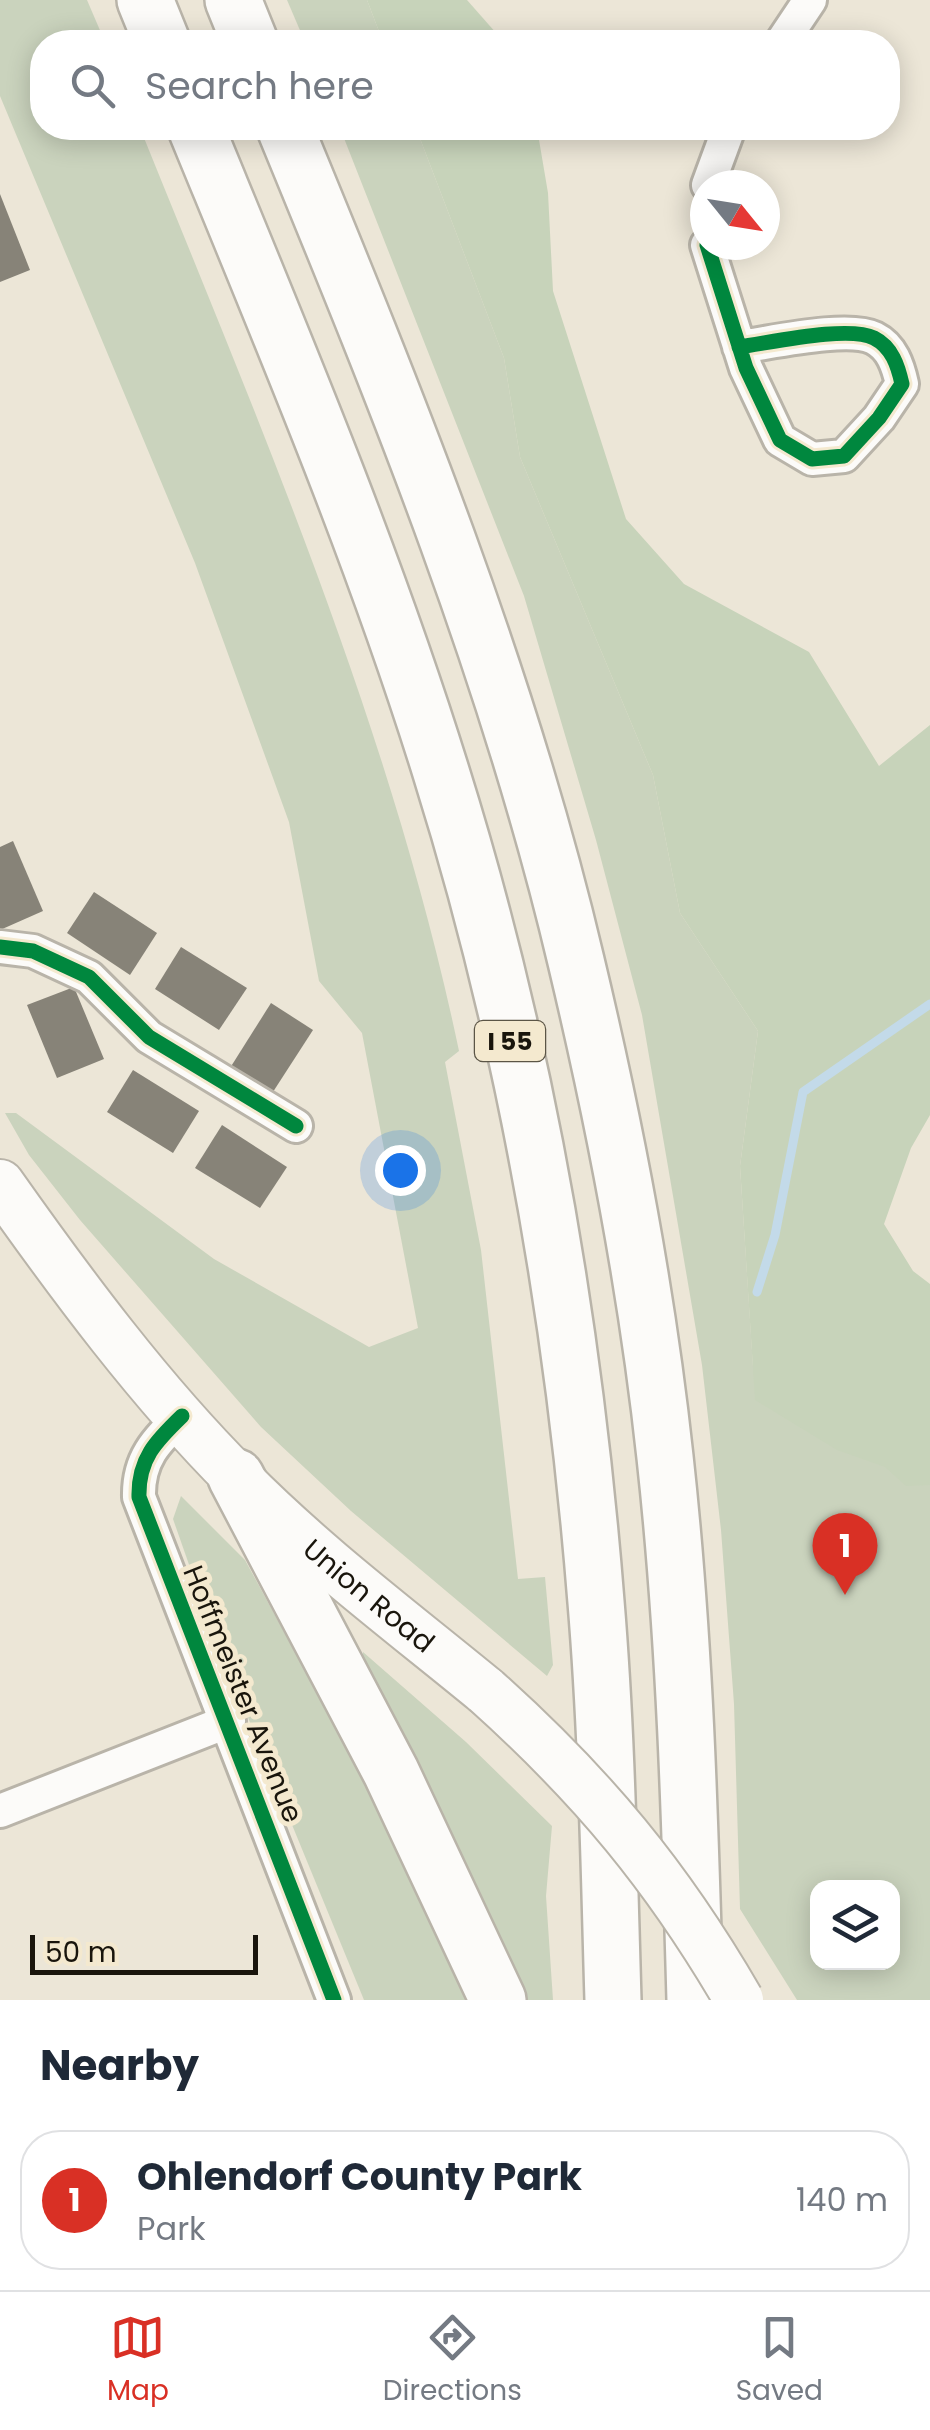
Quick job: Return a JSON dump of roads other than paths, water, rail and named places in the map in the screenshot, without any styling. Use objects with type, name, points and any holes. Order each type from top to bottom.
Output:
[{"type":"highway","points":[[144,0],[157,30]]},
{"type":"highway","points":[[233,0],[245,30]]},
{"type":"highway","name":"I 55","points":[[201,140],[388,611],[442,775],[524,1101],[559,1285],[596,1600],[613,2000]]},
{"type":"highway","points":[[290,140],[423,470],[480,628],[576,957],[612,1120],[665,1456],[689,1784],[695,2000]]},
{"type":"highway","points":[[236,1477],[390,1772],[498,2000]]},
{"type":"main road","name":"Union Road","points":[[0,1184],[182,1416],[236,1477],[301,1538],[486,1691],[548,1748],[622,1827],[669,1885],[739,2000]]},
{"type":"street","points":[[790,30],[810,0]]},
{"type":"street","points":[[714,170],[725,140]]},
{"type":"street","points":[[712,260],[739,346],[780,440],[812,459],[844,456],[879,418],[902,384],[897,362],[877,339],[858,333],[739,346]]},
{"type":"street","points":[[0,947],[33,952],[89,977],[149,1037],[296,1126]]},
{"type":"street","name":"Hoffmeister Avenue","points":[[182,1416],[150,1447],[140,1470],[138,1497],[229,1720],[334,2000]]},
{"type":"street","points":[[0,1811],[229,1720]]},
{"type":"waterway","points":[[757,1292],[775,1235],[803,1092],[930,1004]]},
{"type":"place","name":"Ohlendorf County Park","points":[[845,1595]]}]
